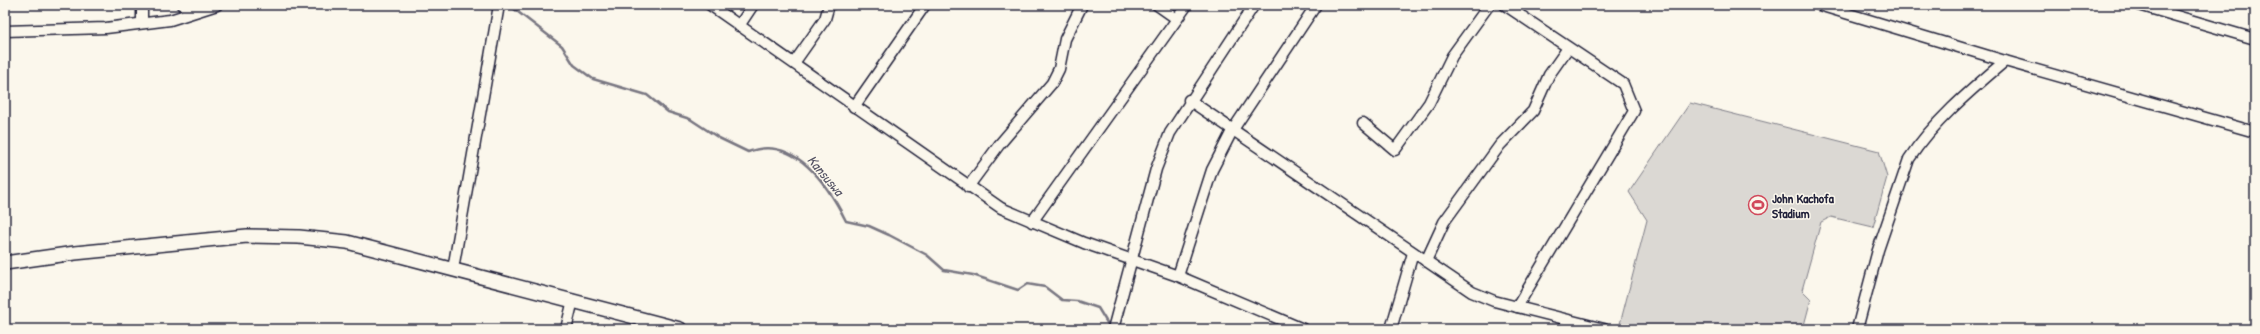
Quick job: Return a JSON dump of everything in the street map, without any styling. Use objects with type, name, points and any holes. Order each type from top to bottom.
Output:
[{"type":"main road","points":[[5,264],[75,253],[247,236],[299,237],[347,242],[680,329]]},
{"type":"street","points":[[142,5],[142,23]]},
{"type":"street","points":[[182,5],[193,12]]},
{"type":"street","points":[[5,31],[106,28],[170,20],[217,5]]},
{"type":"street","points":[[453,269],[499,5]]},
{"type":"street","points":[[710,5],[1000,208],[1032,222],[1178,276],[1303,329]]},
{"type":"street","points":[[739,26],[753,5]]},
{"type":"street","points":[[794,63],[825,19],[829,5]]},
{"type":"street","points":[[854,107],[925,5]]},
{"type":"street","points":[[968,187],[999,145],[1052,83],[1061,61],[1065,39],[1082,5]]},
{"type":"street","points":[[1157,5],[1177,19]]},
{"type":"street","points":[[1032,222],[1187,5]]},
{"type":"street","points":[[1113,329],[1163,149],[1170,133],[1190,100],[1254,5]]},
{"type":"street","points":[[1178,276],[1212,170],[1232,131],[1316,5]]},
{"type":"street","points":[[1363,123],[1395,150],[1429,103],[1452,56],[1489,5]]},
{"type":"street","points":[[1505,5],[1624,84],[1634,111],[1517,307]]},
{"type":"street","points":[[1819,5],[2005,61],[2255,132]]},
{"type":"street","points":[[2139,5],[2255,39]]},
{"type":"street","points":[[1426,261],[1444,222],[1500,145],[1533,111],[1549,75],[1568,48]]},
{"type":"street","points":[[1857,329],[1878,250],[1909,159],[1916,148],[1967,94],[2005,61]]},
{"type":"street","points":[[1190,100],[1232,131],[1413,253],[1483,298],[1604,329]]},
{"type":"street","points":[[1391,329],[1413,253]]},
{"type":"street","points":[[566,329],[573,300]]},
{"type":"shaded area","name":"John Kachofa Stadium","points":[[1690,103],[1879,151],[1887,177],[1873,227],[1831,217],[1821,222],[1802,290],[1811,299],[1803,329],[1639,329],[1620,324],[1647,220],[1629,192]]},
{"type":"waterway","name":"Kansuswa","points":[[509,5],[562,46],[574,65],[593,79],[647,95],[668,112],[690,119],[719,138],[748,152],[765,148],[780,150],[794,156],[808,166],[830,192],[846,221],[869,226],[889,235],[927,255],[944,270],[973,275],[1018,290],[1027,284],[1045,287],[1062,300],[1077,301],[1098,308],[1109,326]]},
{"type":"place","name":"John Kachofa Stadium","points":[[1758,205]]}]
